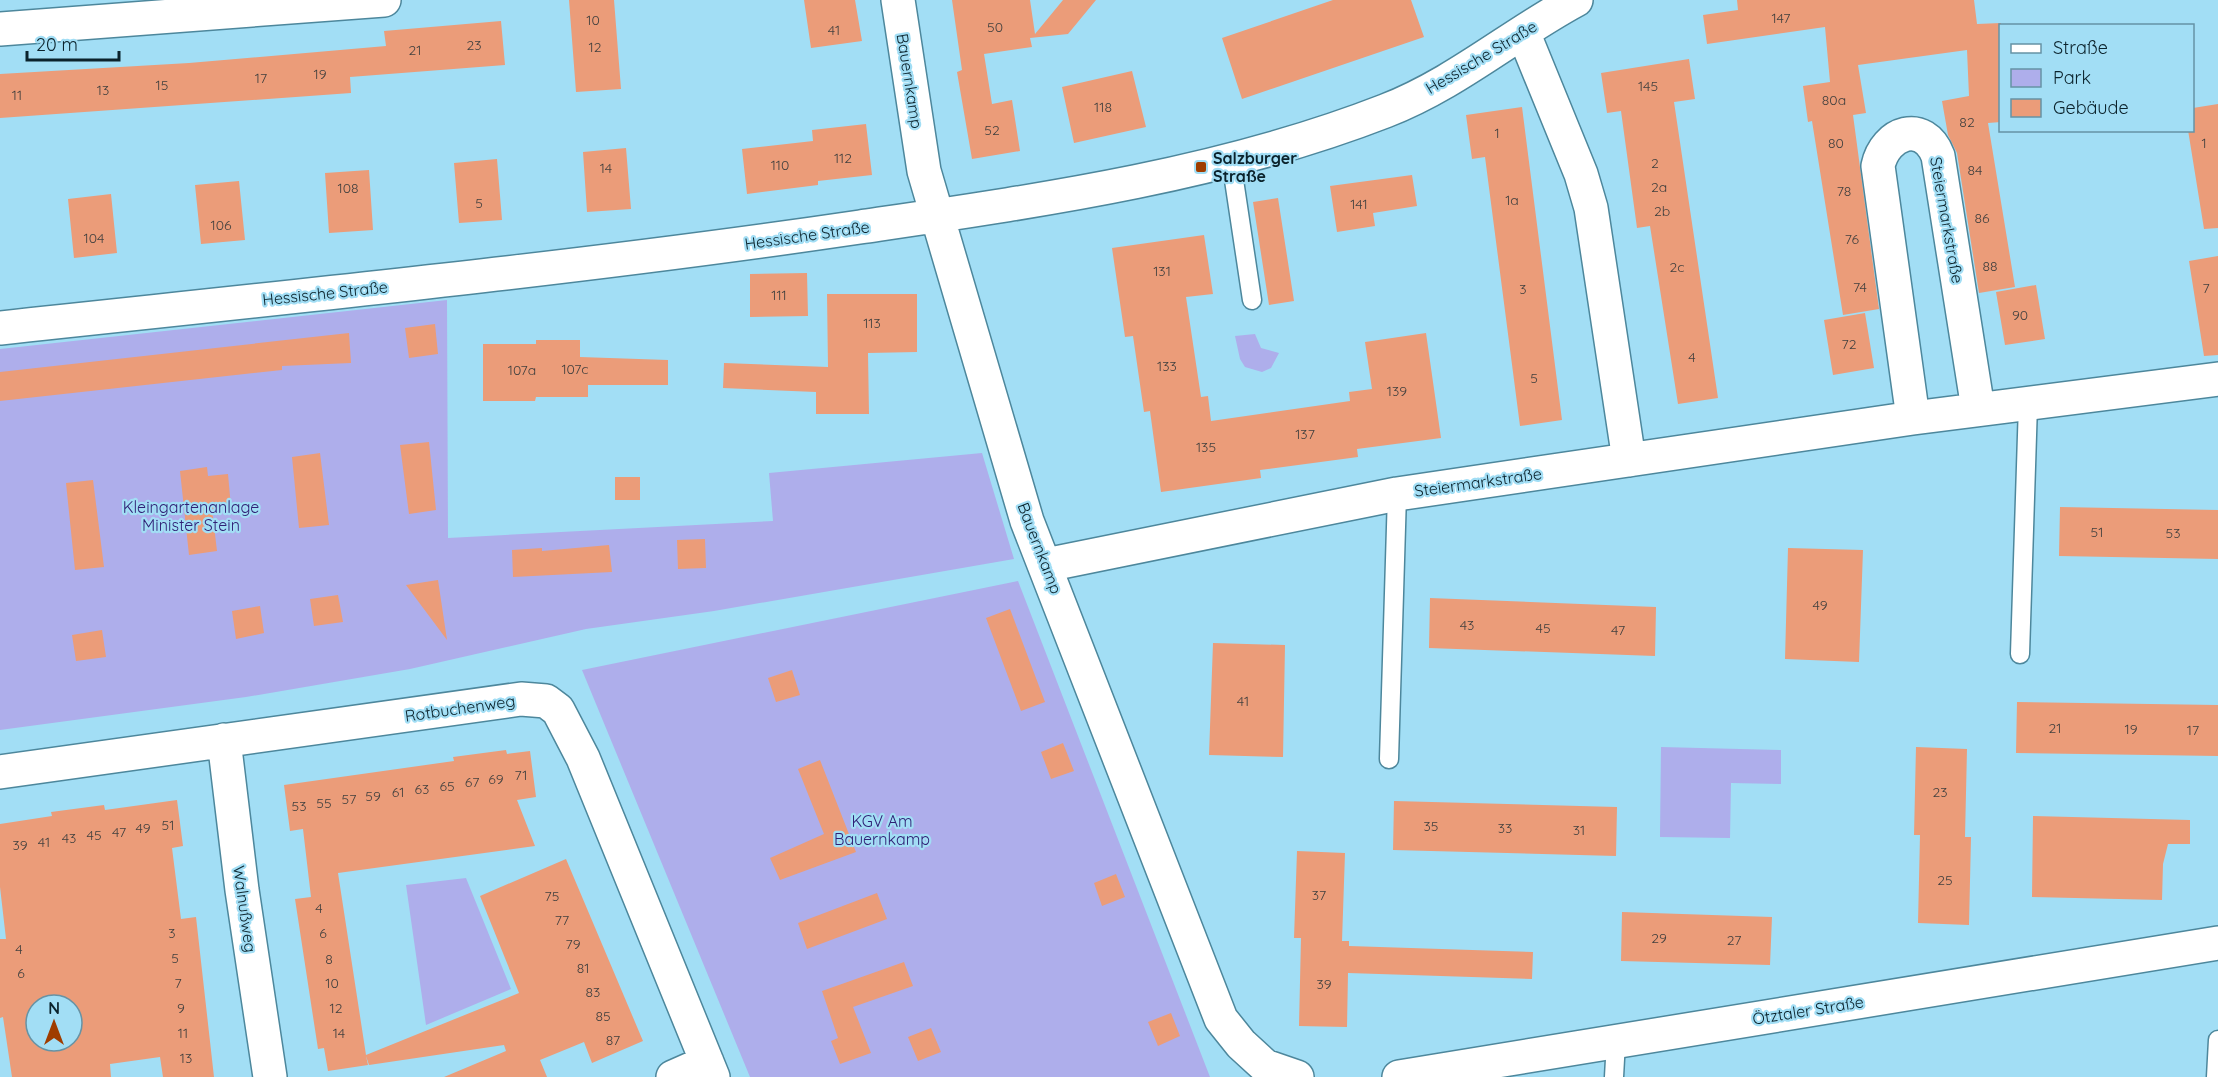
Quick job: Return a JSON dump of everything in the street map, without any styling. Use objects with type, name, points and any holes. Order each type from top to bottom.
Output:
[{"type":"street","points":[[0,29],[384,0]]},
{"type":"street","name":"Bauernkamp","points":[[898,0],[924,171],[1028,521],[1221,1019],[1241,1044],[1264,1066],[1297,1077]]},
{"type":"street","name":"Hessische Straße","points":[[0,328],[456,279],[747,244],[1084,190],[1231,159],[1386,110],[1472,66],[1576,0]]},
{"type":"street","points":[[1523,32],[1581,174],[1591,208],[1629,460]]},
{"type":"street","name":"Steiermarkstraße","points":[[1914,418],[1878,166],[1881,153],[1890,142],[1904,134],[1920,135],[1933,144],[1938,156],[1978,409]]},
{"type":"street","name":"Steiermarkstraße","points":[[1046,565],[1396,494],[1978,409],[2218,379]]},
{"type":"street","name":"Rotbuchenweg","points":[[0,772],[521,699],[546,701],[558,710],[583,758],[710,1070]]},
{"type":"street","name":"Walnußweg","points":[[224,740],[242,890],[270,1077]]},
{"type":"street","name":"Ötztaler Straße","points":[[1399,1077],[2218,946]]},
{"type":"street","points":[[673,1077],[710,1070]]},
{"type":"lane","points":[[1231,159],[1252,300]]},
{"type":"lane","points":[[2020,654],[2028,404]]},
{"type":"lane","points":[[1389,759],[1396,494]]},
{"type":"lane","points":[[2216,1077],[2218,1040]]},
{"type":"lane","points":[[1614,1077],[1616,1041]]},
{"type":"green space","name":"Kleingartenanlage Minister Stein","points":[[447,300],[448,538],[773,521],[769,473],[982,453],[1014,559],[714,611],[586,629],[410,669],[246,697],[0,730],[0,349]]},
{"type":"green space","points":[[1255,334],[1261,348],[1279,353],[1271,368],[1262,372],[1245,367],[1240,359],[1235,336]]},
{"type":"green space","name":"KGV Am Bauernkamp","points":[[1018,581],[1210,1077],[750,1077],[582,670]]},
{"type":"green space","points":[[1661,747],[1781,750],[1781,784],[1731,783],[1730,838],[1660,837]]},
{"type":"green space","points":[[466,878],[511,989],[426,1025],[406,885]]},
{"type":"building","points":[[569,0],[614,0],[621,89],[576,92]]},
{"type":"building","points":[[804,0],[855,0],[862,41],[811,48]]},
{"type":"building","points":[[952,0],[1030,0],[1035,34],[1063,0],[1096,0],[1068,34],[1030,38],[1032,47],[984,54],[992,104],[1012,100],[1020,151],[972,159],[957,72],[962,70]]},
{"type":"building","points":[[1333,0],[1411,0],[1424,37],[1242,99],[1222,38]]},
{"type":"building","points":[[1737,0],[1974,0],[1977,24],[2001,23],[1999,24],[1999,122],[1988,123],[2015,287],[1979,293],[1957,153],[1948,135],[1942,101],[1969,96],[1967,50],[1858,65],[1866,113],[1853,115],[1879,309],[1843,315],[1812,121],[1808,122],[1803,86],[1830,82],[1825,27],[1707,44],[1703,15],[1738,10]]},
{"type":"building","points":[[501,21],[505,65],[350,77],[351,93],[0,118],[0,74],[189,63],[386,46],[384,31]]},
{"type":"building","points":[[1689,59],[1695,99],[1674,102],[1718,398],[1678,404],[1650,226],[1637,228],[1621,111],[1607,113],[1601,73]]},
{"type":"building","points":[[1132,71],[1146,127],[1074,143],[1062,87]]},
{"type":"building","points":[[2218,104],[2218,228],[2204,229],[2188,132],[2194,132],[2194,108]]},
{"type":"building","points":[[1522,107],[1562,420],[1520,426],[1485,157],[1472,159],[1466,115]]},
{"type":"building","points":[[866,124],[872,175],[818,181],[818,185],[747,194],[742,149],[813,141],[812,130]]},
{"type":"building","points":[[626,148],[631,209],[587,212],[583,152]]},
{"type":"building","points":[[497,159],[502,220],[459,223],[454,163]]},
{"type":"building","points":[[369,170],[373,230],[329,233],[325,173]]},
{"type":"building","points":[[1412,175],[1417,206],[1373,213],[1375,226],[1337,232],[1330,186]]},
{"type":"building","points":[[239,181],[245,240],[201,244],[195,185]]},
{"type":"building","points":[[111,194],[117,253],[74,258],[68,199]]},
{"type":"building","points":[[1278,198],[1294,301],[1269,305],[1253,202]]},
{"type":"building","points":[[1204,235],[1213,294],[1186,297],[1201,397],[1208,396],[1211,421],[1350,401],[1349,392],[1372,389],[1365,342],[1426,333],[1441,438],[1357,449],[1358,457],[1260,470],[1261,478],[1161,492],[1150,411],[1144,412],[1133,336],[1125,337],[1112,248]]},
{"type":"building","points":[[2218,256],[2218,355],[2204,356],[2189,261]]},
{"type":"building","points":[[807,273],[808,316],[750,317],[750,274]]},
{"type":"building","points":[[2036,285],[2045,339],[2005,345],[1996,292]]},
{"type":"building","points":[[827,294],[917,294],[917,352],[868,353],[869,414],[816,414],[816,392],[723,388],[724,363],[828,367]]},
{"type":"building","points":[[1865,313],[1874,368],[1833,375],[1824,320]]},
{"type":"building","points":[[435,324],[438,354],[409,358],[405,328]]},
{"type":"building","points":[[349,333],[351,363],[282,366],[282,370],[0,401],[0,372]]},
{"type":"building","points":[[536,340],[580,340],[580,357],[668,360],[668,385],[588,385],[588,397],[536,397],[535,401],[483,401],[483,344],[536,344]]},
{"type":"building","points":[[429,442],[436,510],[409,514],[400,445]]},
{"type":"building","points":[[320,453],[329,525],[299,528],[292,457]]},
{"type":"building","points":[[207,467],[208,476],[228,474],[231,507],[212,509],[217,551],[189,555],[180,471]]},
{"type":"building","points":[[615,477],[640,477],[640,500],[615,500]]},
{"type":"building","points":[[93,480],[104,567],[75,570],[66,483]]},
{"type":"building","points":[[2060,507],[2218,510],[2218,559],[2059,556]]},
{"type":"building","points":[[705,539],[706,568],[678,569],[677,540]]},
{"type":"building","points":[[609,545],[612,572],[513,577],[512,550],[542,548],[542,551]]},
{"type":"building","points":[[1788,548],[1863,550],[1859,662],[1785,659]]},
{"type":"building","points":[[438,580],[447,640],[406,585]]},
{"type":"building","points":[[338,595],[343,622],[314,626],[310,599]]},
{"type":"building","points":[[1430,598],[1656,607],[1655,656],[1429,648]]},
{"type":"building","points":[[260,606],[264,633],[236,639],[232,611]]},
{"type":"building","points":[[1010,609],[1045,702],[1021,711],[986,618]]},
{"type":"building","points":[[102,630],[106,657],[76,661],[72,635]]},
{"type":"building","points":[[1213,643],[1285,645],[1283,757],[1209,755]]},
{"type":"building","points":[[792,670],[800,695],[776,702],[768,678]]},
{"type":"building","points":[[2017,702],[2218,705],[2218,756],[2016,753]]},
{"type":"building","points":[[1063,743],[1074,771],[1051,779],[1041,752]]},
{"type":"building","points":[[1916,747],[1967,749],[1965,837],[1971,837],[1969,925],[1918,923],[1920,835],[1914,835]]},
{"type":"building","points":[[506,750],[507,754],[530,751],[536,797],[517,800],[535,846],[338,873],[366,1055],[519,993],[480,896],[566,859],[643,1041],[592,1063],[584,1042],[540,1060],[547,1077],[444,1077],[506,1051],[504,1045],[369,1065],[366,1056],[368,1065],[328,1071],[324,1048],[318,1049],[295,899],[311,897],[303,829],[290,831],[284,785],[454,761],[453,757]]},
{"type":"building","points":[[820,760],[856,852],[780,880],[770,858],[824,834],[798,769]]},
{"type":"building","points":[[177,800],[183,846],[172,848],[181,919],[196,917],[214,1077],[163,1077],[160,1057],[110,1064],[111,1077],[12,1077],[3,1017],[0,1018],[0,939],[6,939],[0,887],[0,824],[52,816],[51,812],[104,805],[105,810]]},
{"type":"building","points":[[1394,801],[1617,807],[1616,856],[1393,850]]},
{"type":"building","points":[[2033,816],[2190,820],[2190,844],[2168,844],[2163,864],[2162,900],[2032,897]]},
{"type":"building","points":[[1297,851],[1345,853],[1342,941],[1349,941],[1349,946],[1533,952],[1532,979],[1348,973],[1347,1027],[1299,1026],[1301,938],[1294,938]]},
{"type":"building","points":[[1116,874],[1125,897],[1102,906],[1094,883]]},
{"type":"building","points":[[877,893],[887,919],[807,949],[798,923]]},
{"type":"building","points":[[1622,912],[1772,917],[1770,965],[1621,961]]},
{"type":"building","points":[[904,962],[913,986],[853,1007],[871,1053],[840,1064],[831,1041],[838,1038],[822,991]]},
{"type":"building","points":[[1171,1013],[1180,1036],[1158,1046],[1148,1022]]},
{"type":"building","points":[[931,1028],[941,1052],[918,1061],[908,1037]]},
{"type":"place","name":"Salzburger Straße","points":[[1201,167]]}]
